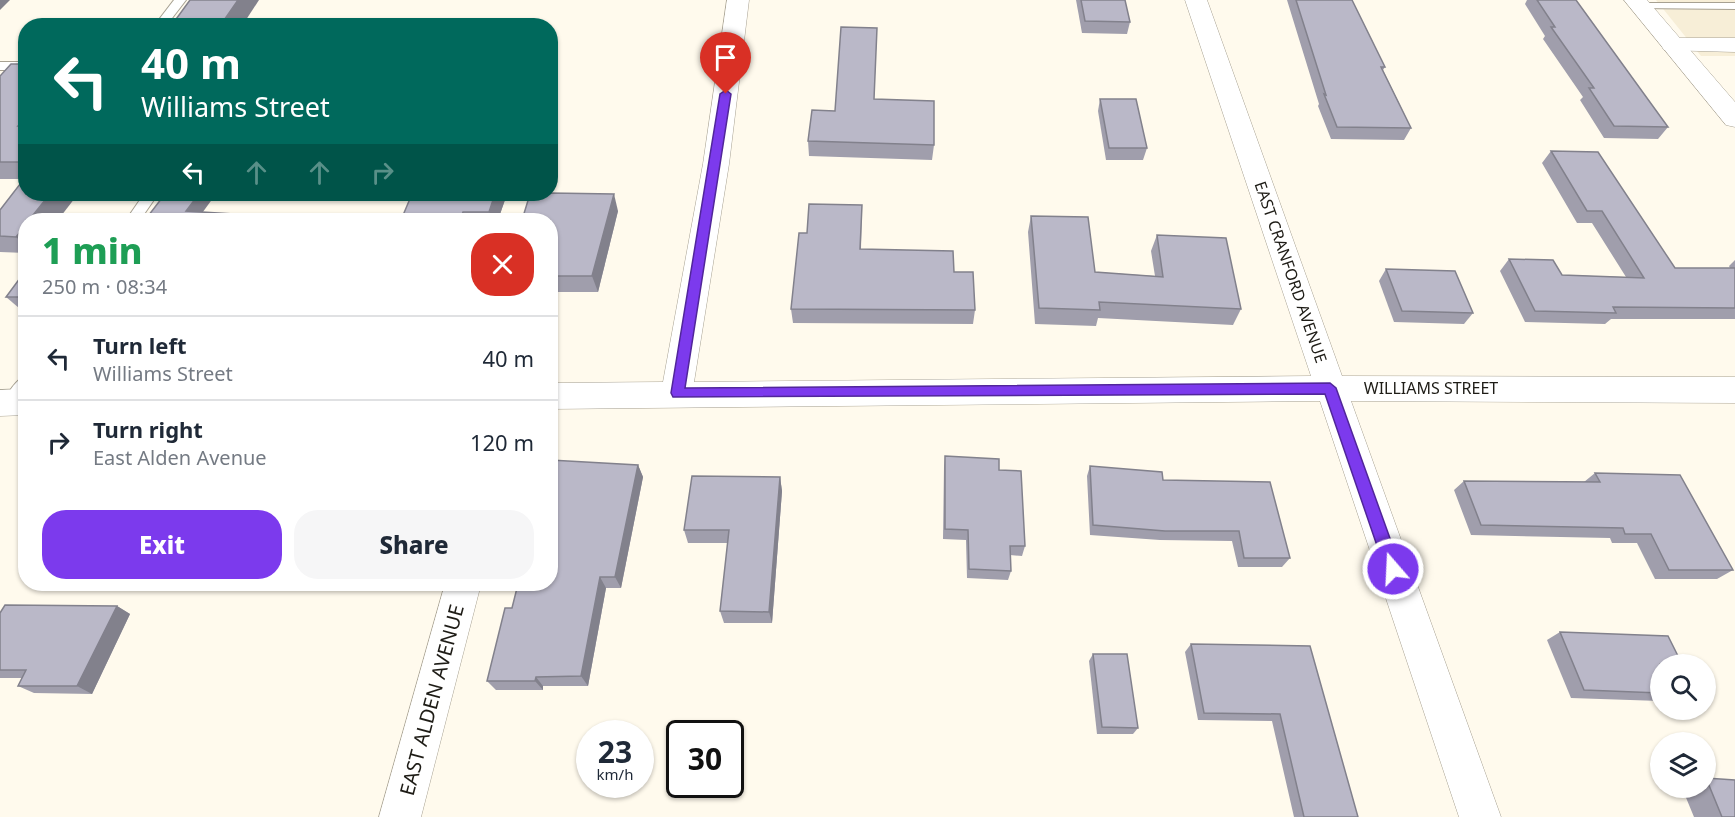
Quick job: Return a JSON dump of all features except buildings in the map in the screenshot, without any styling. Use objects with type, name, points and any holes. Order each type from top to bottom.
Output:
[{"type":"main road","points":[[1638,3],[1735,120]]},
{"type":"street","points":[[677,393],[716,164],[738,0]]},
{"type":"street","name":"EAST CRANFORD AVENUE","points":[[1196,0],[1248,143],[1330,388],[1480,817]]},
{"type":"street","points":[[1672,45],[1735,45]]},
{"type":"street","name":"WILLIAMS STREET","points":[[558,396],[1330,388],[1735,390]]},
{"type":"street","name":"EAST ALDEN AVENUE","points":[[400,817],[461,591]]},
{"type":"lane","points":[[166,18],[180,0]]},
{"type":"lane","points":[[1638,3],[1735,6]]},
{"type":"lane","points":[[0,66],[18,66]]},
{"type":"shaded area","points":[[1656,0],[1735,0],[1735,56],[1701,56]]},
{"type":"route","points":[[726,94],[677,393],[1330,388],[1393,569]]}]
